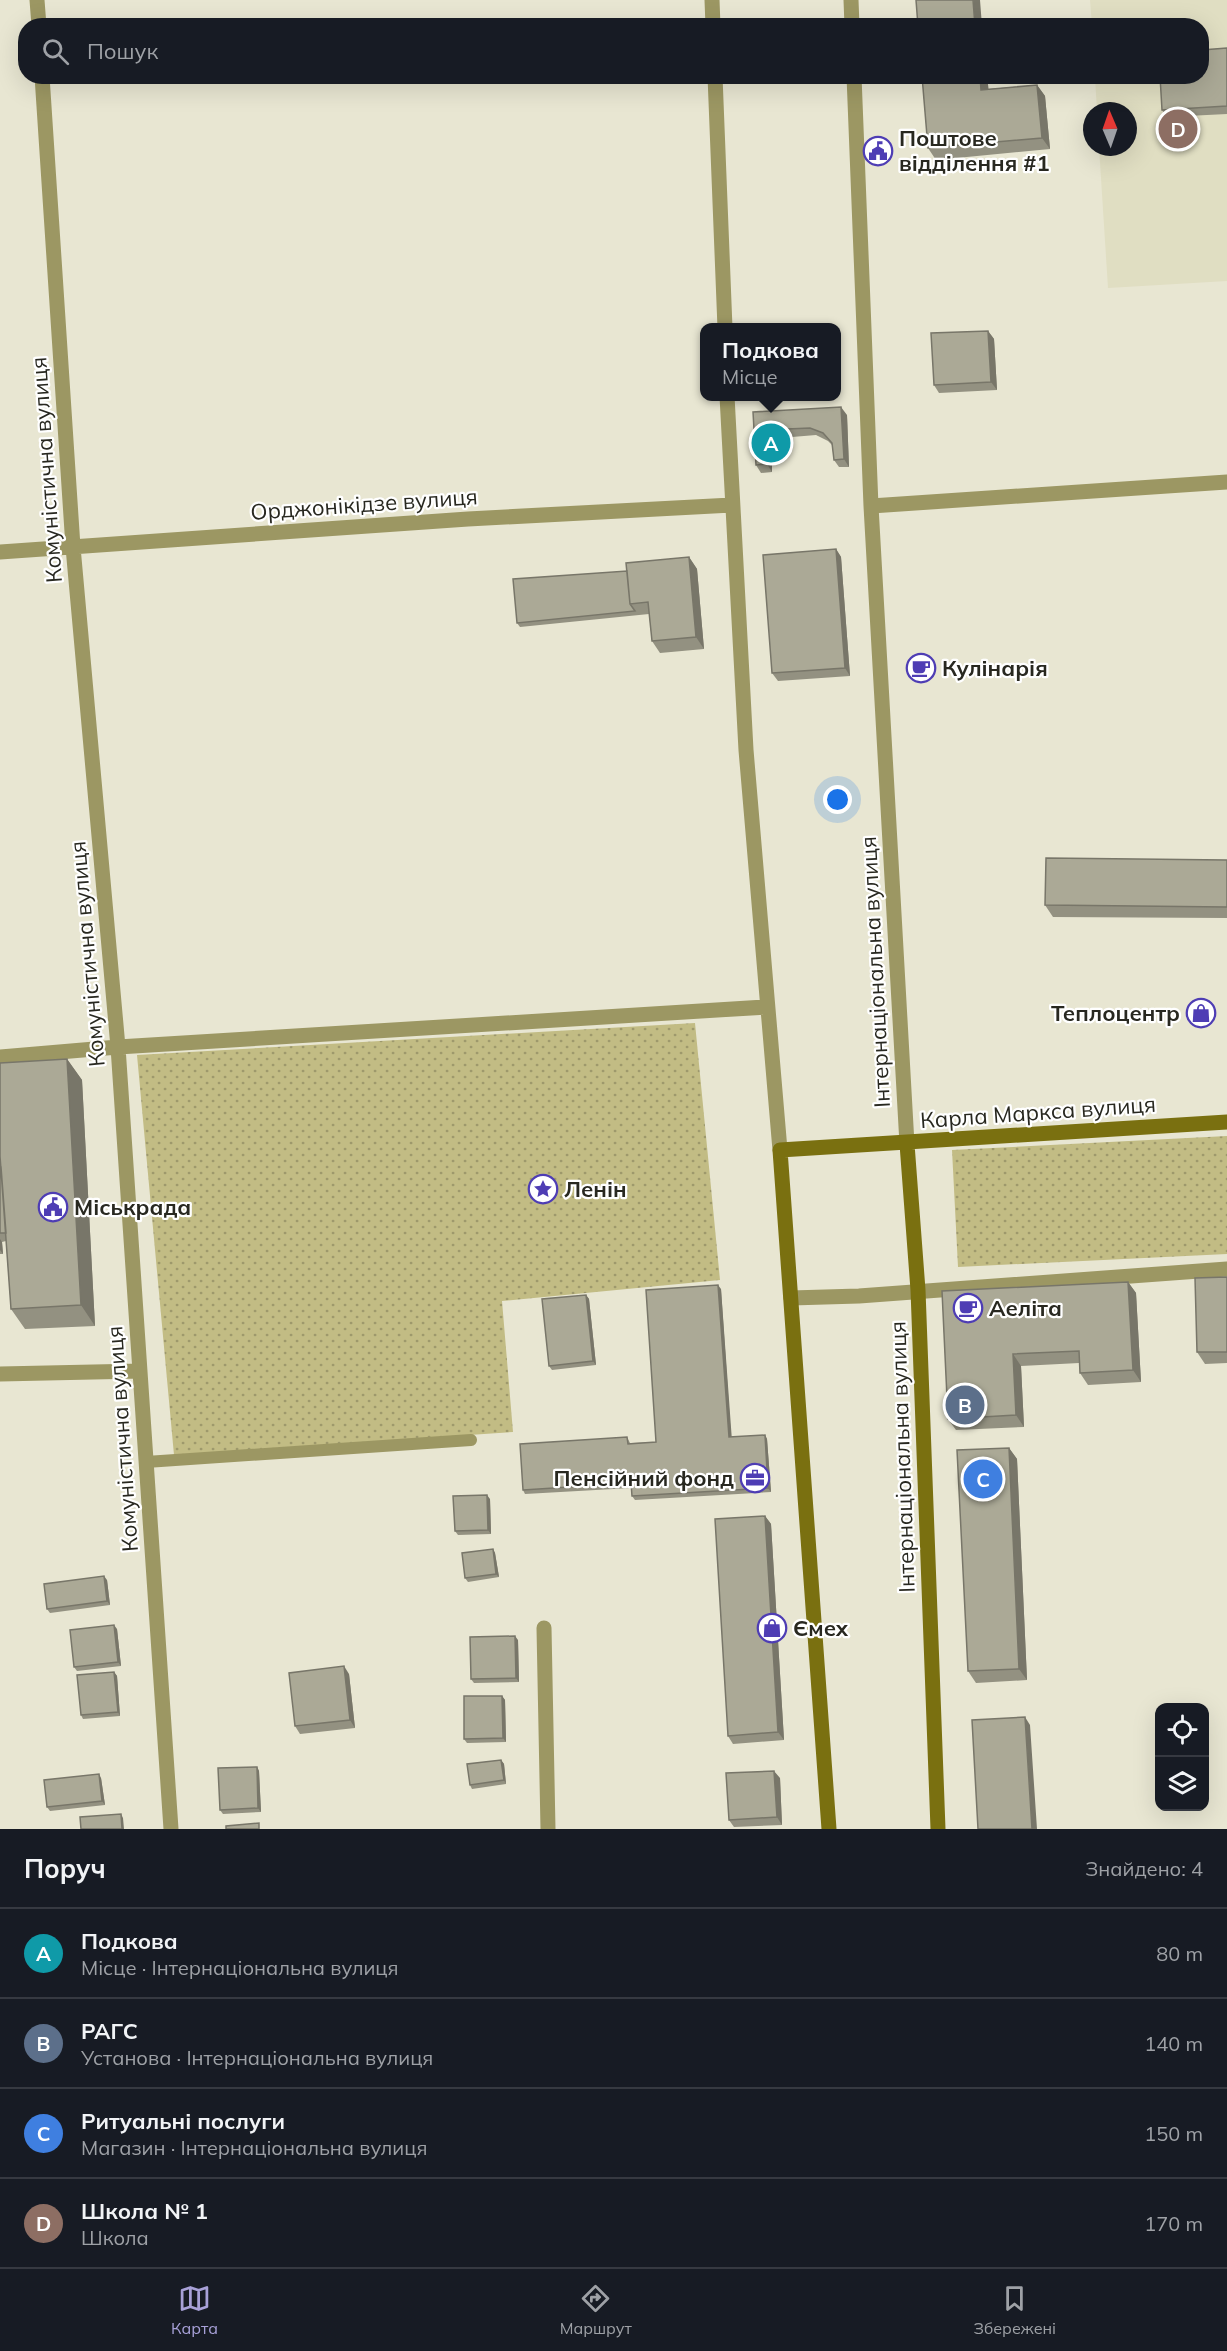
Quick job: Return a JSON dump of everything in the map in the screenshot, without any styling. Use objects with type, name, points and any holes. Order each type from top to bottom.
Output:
[{"type":"street","points":[[37,0],[38,18]]},
{"type":"street","points":[[712,0],[713,18]]},
{"type":"street","points":[[851,0],[852,18]]},
{"type":"street","name":"Комуністична вулиця","points":[[43,84],[73,547],[118,1047],[171,1829]]},
{"type":"street","points":[[715,84],[725,323]]},
{"type":"street","name":"Інтернаціональна вулиця","points":[[854,84],[872,506],[907,1144],[918,1290],[938,1829]]},
{"type":"street","points":[[728,401],[746,750],[766,1007],[780,1150],[829,1829]]},
{"type":"street","points":[[872,506],[1227,482]]},
{"type":"street","name":"Орджонікідзе вулиця","points":[[0,552],[468,519],[732,505]]},
{"type":"street","points":[[0,1057],[118,1047],[766,1007]]},
{"type":"street","name":"Карла Маркса вулиця","points":[[780,1150],[907,1144],[1227,1122]]},
{"type":"street","points":[[790,1298],[1227,1269]]},
{"type":"street","points":[[0,1374],[140,1371]]},
{"type":"street","points":[[544,1628],[549,1829]]},
{"type":"lane","points":[[146,1462],[471,1440]]},
{"type":"shaded area","points":[[1090,0],[1227,0],[1227,281],[1108,288],[1100,156],[1137,156],[1137,102],[1096,102],[1095,84],[1209,84],[1209,18],[1091,18]]},
{"type":"shaded area","points":[[695,1023],[720,1280],[502,1301],[513,1432],[174,1455],[137,1055]]},
{"type":"shaded area","points":[[1227,1136],[1227,1254],[958,1267],[952,1150]]},
{"type":"building","points":[[916,0],[973,0],[974,18],[917,18]]},
{"type":"building","points":[[1227,48],[1227,106],[1162,110],[1160,84],[1209,84],[1209,49]]},
{"type":"building","points":[[923,84],[981,84],[981,90],[1037,85],[1042,138],[928,148]]},
{"type":"building","points":[[988,331],[991,382],[934,385],[931,333]]},
{"type":"building","points":[[841,407],[844,459],[834,460],[832,443],[823,433],[810,428],[787,429],[773,437],[766,447],[767,464],[756,465],[753,412]]},
{"type":"building","points":[[836,549],[845,668],[772,673],[763,555]]},
{"type":"building","points":[[689,557],[696,637],[652,641],[648,602],[630,604],[626,563]]},
{"type":"building","points":[[627,571],[630,604],[635,611],[517,623],[513,579]]},
{"type":"building","points":[[1046,858],[1227,860],[1227,907],[1045,905]]},
{"type":"building","name":"Міськрада","points":[[67,1059],[81,1305],[11,1309],[0,1156],[0,1063]]},
{"type":"building","points":[[1,1167],[6,1233],[0,1233]]},
{"type":"building","points":[[1227,1277],[1227,1352],[1197,1352],[1195,1278]]},
{"type":"building","points":[[1128,1282],[1133,1370],[1080,1373],[1079,1351],[1013,1354],[1016,1415],[948,1419],[942,1291]]},
{"type":"building","points":[[718,1285],[729,1437],[765,1435],[768,1488],[632,1496],[631,1483],[523,1490],[520,1444],[627,1437],[628,1444],[656,1442],[646,1290]]},
{"type":"building","points":[[586,1295],[593,1361],[549,1366],[542,1299]]},
{"type":"building","points":[[1009,1448],[1019,1669],[968,1671],[957,1450]]},
{"type":"building","points":[[487,1495],[488,1530],[455,1531],[453,1496]]},
{"type":"building","points":[[765,1516],[778,1732],[728,1736],[715,1519]]},
{"type":"building","points":[[493,1549],[496,1574],[465,1578],[462,1553]]},
{"type":"building","points":[[104,1576],[107,1601],[47,1609],[44,1584]]},
{"type":"building","points":[[114,1625],[118,1662],[74,1667],[70,1630]]},
{"type":"building","points":[[515,1636],[516,1678],[471,1679],[470,1637]]},
{"type":"building","points":[[344,1666],[350,1720],[295,1726],[289,1673]]},
{"type":"building","points":[[114,1672],[118,1712],[81,1715],[77,1675]]},
{"type":"building","points":[[464,1696],[502,1696],[503,1738],[464,1739]]},
{"type":"building","points":[[1025,1717],[1032,1829],[978,1829],[972,1720]]},
{"type":"building","points":[[501,1760],[504,1780],[470,1785],[467,1764]]},
{"type":"building","points":[[257,1767],[258,1808],[220,1810],[218,1768]]},
{"type":"building","points":[[774,1771],[777,1817],[729,1820],[726,1773]]},
{"type":"building","points":[[99,1774],[102,1801],[47,1807],[44,1780]]},
{"type":"building","points":[[121,1814],[122,1829],[81,1829],[80,1817]]},
{"type":"building","points":[[259,1823],[259,1829],[226,1829],[226,1826]]},
{"type":"place","name":"Школа № 1","points":[[1178,129]]},
{"type":"place","name":"Поштове відділення #1","points":[[878,151]]},
{"type":"place","name":"Подкова","points":[[771,443]]},
{"type":"place","name":"Кулінарія","points":[[921,668]]},
{"type":"place","name":"Теплоцентр","points":[[1201,1013]]},
{"type":"place","name":"Ленін","points":[[543,1189]]},
{"type":"place","name":"Міськрада","points":[[53,1207]]},
{"type":"place","name":"Аеліта","points":[[968,1308]]},
{"type":"place","name":"РАГС","points":[[965,1405]]},
{"type":"place","name":"Пенсійний фонд","points":[[755,1478]]},
{"type":"place","name":"Ритуальні послуги","points":[[983,1479]]},
{"type":"place","name":"Ємех","points":[[772,1628]]}]
